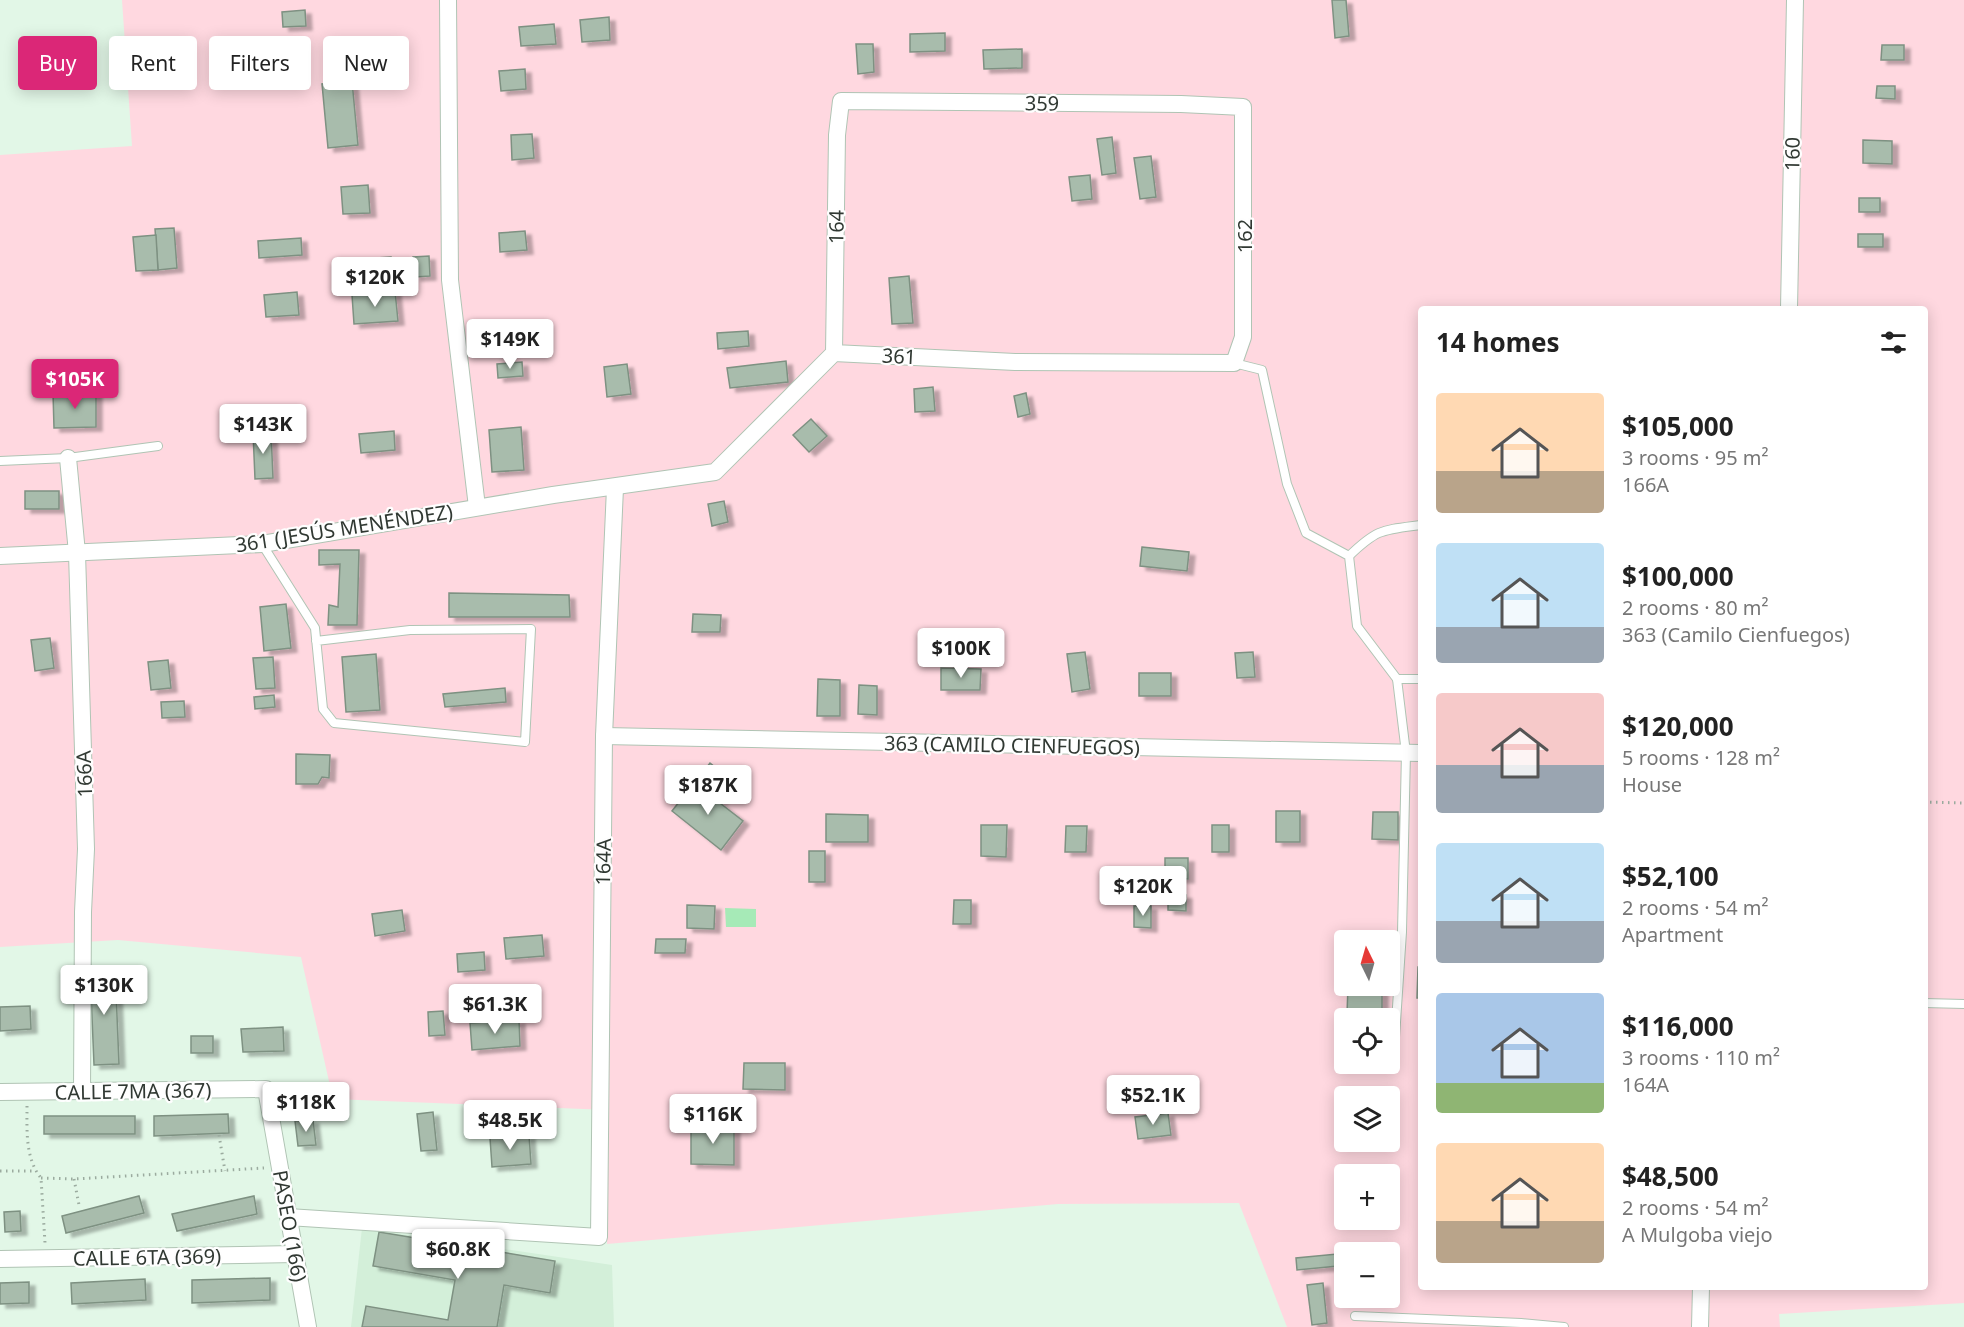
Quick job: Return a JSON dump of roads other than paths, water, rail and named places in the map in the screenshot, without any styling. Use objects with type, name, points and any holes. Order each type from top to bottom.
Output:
[{"type":"street","points":[[448,0],[450,280],[477,507]]},
{"type":"street","name":"160","points":[[1789,306],[1795,0]]},
{"type":"street","name":"359","points":[[841,101],[1181,104],[1243,107]]},
{"type":"street","name":"164","points":[[834,353],[837,135],[841,101]]},
{"type":"street","name":"162","points":[[1233,363],[1243,337],[1243,107]]},
{"type":"street","points":[[615,488],[715,472],[834,353]]},
{"type":"street","name":"361","points":[[834,353],[1015,362],[1233,363]]},
{"type":"street","name":"166A","points":[[68,458],[77,553],[86,849],[83,912],[82,1091]]},
{"type":"street","name":"361 (JESÚS MENÉNDEZ)","points":[[0,556],[262,544],[477,507],[615,488]]},
{"type":"street","name":"164A","points":[[288,1217],[599,1237],[604,736],[615,488]]},
{"type":"street","name":"363 (CAMILO CIENFUEGOS)","points":[[604,736],[1413,753]]},
{"type":"street","name":"CALLE 7MA (367)","points":[[0,1092],[266,1089]]},
{"type":"street","name":"PASEO (166)","points":[[266,1089],[308,1327]]},
{"type":"street","name":"CALLE 6TA (369)","points":[[0,1259],[295,1254]]},
{"type":"street","points":[[1700,1327],[1701,1290]]},
{"type":"lane","points":[[1233,363],[1262,370],[1287,484],[1306,533],[1349,556]]},
{"type":"lane","points":[[0,461],[68,458],[158,446]]},
{"type":"lane","points":[[1349,556],[1369,537],[1378,532],[1418,525]]},
{"type":"lane","points":[[262,544],[315,628],[316,641],[323,709],[334,723],[525,742],[531,629],[410,630],[316,641]]},
{"type":"lane","points":[[1349,556],[1357,626],[1397,679],[1413,753],[1397,1008]]},
{"type":"lane","points":[[1397,679],[1418,679]]},
{"type":"lane","points":[[1928,1003],[1964,1004]]},
{"type":"lane","points":[[1356,1316],[1564,1327]]}]
